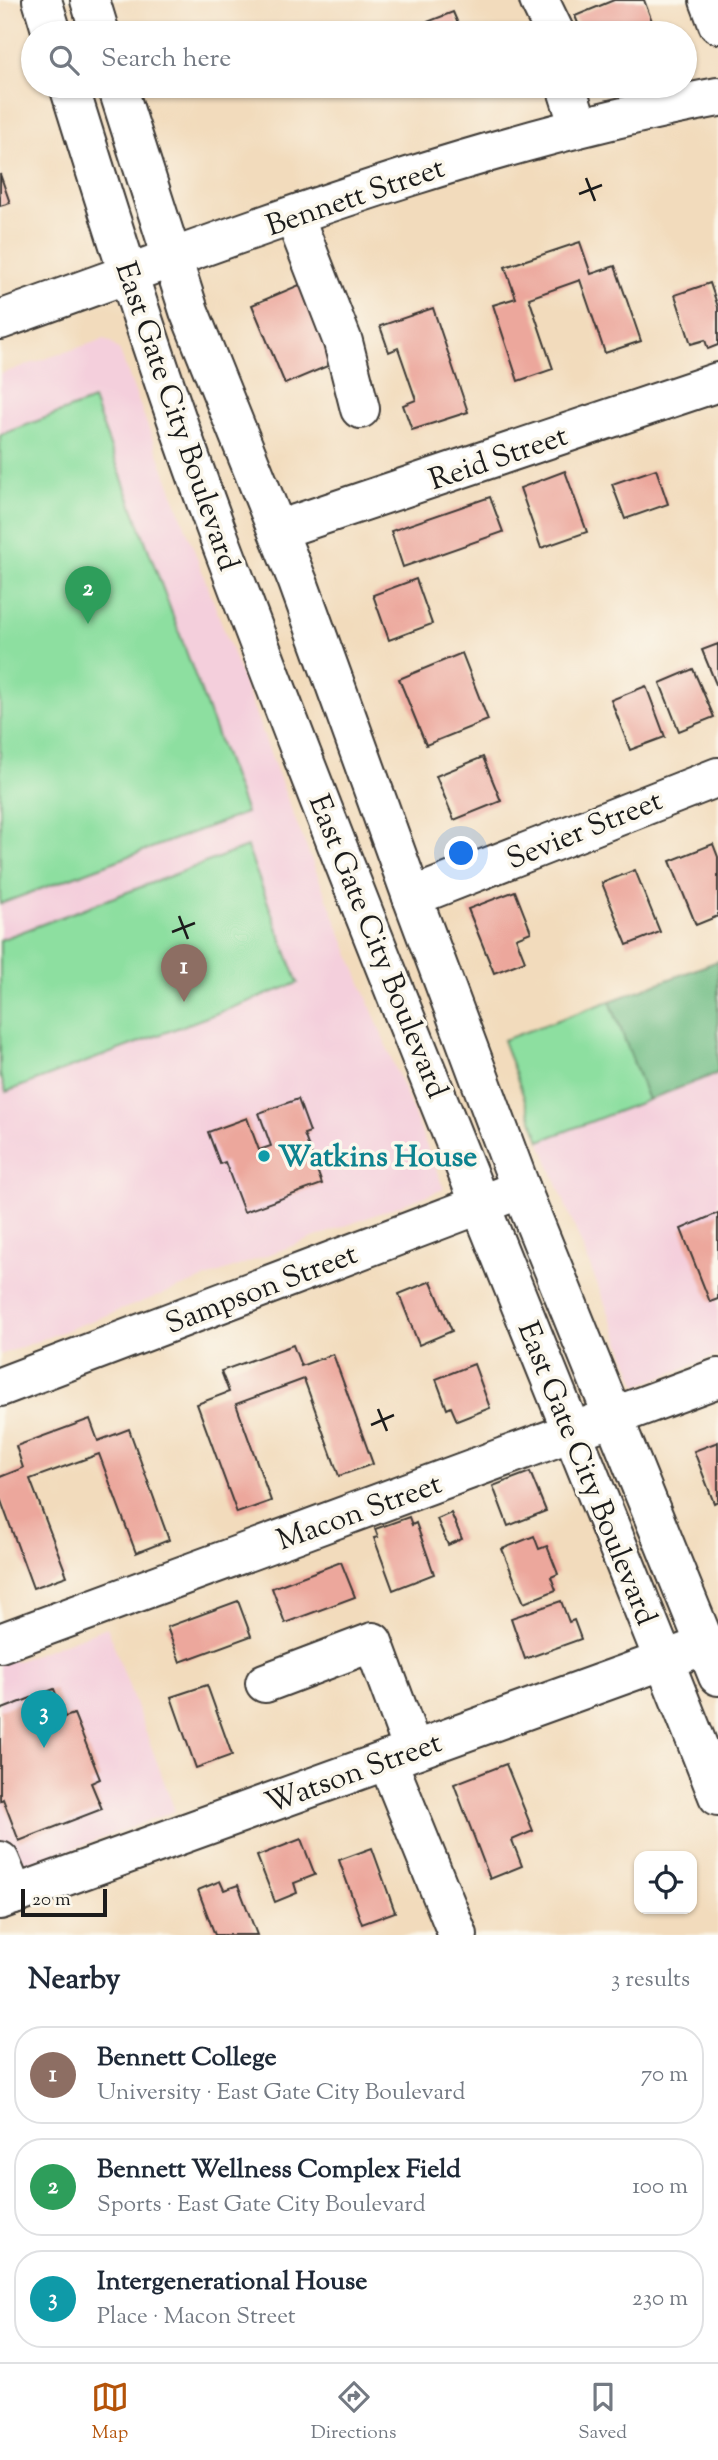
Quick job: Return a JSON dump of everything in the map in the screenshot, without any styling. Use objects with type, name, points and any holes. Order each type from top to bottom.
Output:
[{"type":"street","points":[[42,0],[48,21]]},
{"type":"street","points":[[90,0],[96,21]]},
{"type":"street","points":[[539,0],[549,21]]},
{"type":"street","points":[[709,0],[718,24]]},
{"type":"street","name":"Bennett Street","points":[[0,320],[470,157],[579,127],[718,97]]},
{"type":"street","name":"East Gate City Boulevard","points":[[73,98],[128,274],[222,545],[571,1433],[718,1796]]},
{"type":"street","name":"East Gate City Boulevard","points":[[121,98],[189,311],[278,530],[522,1189],[712,1660]]},
{"type":"street","points":[[570,98],[579,127]]},
{"type":"street","points":[[294,216],[343,342],[360,410]]},
{"type":"street","name":"Reid Street","points":[[278,530],[718,382]]},
{"type":"street","name":"Sevier Street","points":[[412,897],[718,777]]},
{"type":"street","name":"Sampson Street","points":[[0,1387],[522,1189]]},
{"type":"street","name":"Macon Street","points":[[0,1643],[718,1378]]},
{"type":"street","points":[[265,1683],[373,1642],[400,1755],[458,1935]]},
{"type":"street","name":"Watson Street","points":[[5,1885],[400,1755],[664,1660],[712,1660]]},
{"type":"shaded area","points":[[104,339],[120,352],[293,814],[444,1189],[0,1355],[0,374]]},
{"type":"shaded area","points":[[718,1073],[718,1355],[638,1386],[540,1141]]},
{"type":"shaded area","points":[[0,1625],[14,1662],[107,1627],[175,1811],[0,1876]]},
{"type":"green space","points":[[93,400],[246,813],[0,904],[0,435]]},
{"type":"green space","points":[[247,847],[298,983],[6,1092],[0,1075],[0,940]]},
{"type":"green space","points":[[718,961],[718,1073],[648,1100],[610,1001]]},
{"type":"green space","points":[[610,1001],[648,1100],[540,1141],[503,1040]]},
{"type":"building","points":[[614,0],[644,0],[652,21],[577,21],[575,16]]},
{"type":"building","points":[[453,12],[457,21],[430,21]]},
{"type":"building","points":[[0,174],[10,203],[0,206]]},
{"type":"building","points":[[580,242],[591,274],[615,266],[641,341],[605,353],[580,280],[529,298],[553,369],[518,381],[493,305],[516,298],[505,267]]},
{"type":"building","points":[[304,283],[337,362],[285,384],[252,305]]},
{"type":"building","points":[[710,283],[718,307],[718,345],[708,349],[705,340],[691,344],[675,295]]},
{"type":"building","points":[[433,308],[468,412],[412,430],[403,405],[416,400],[398,348],[389,352],[380,326]]},
{"type":"building","points":[[656,469],[668,504],[625,519],[612,484]]},
{"type":"building","points":[[565,471],[587,532],[541,548],[520,488]]},
{"type":"building","points":[[490,497],[503,532],[403,567],[391,531]]},
{"type":"building","points":[[416,579],[432,624],[389,640],[373,595]]},
{"type":"building","points":[[718,644],[718,689],[702,650]]},
{"type":"building","points":[[462,653],[488,720],[426,745],[399,679]]},
{"type":"building","points":[[693,669],[714,717],[679,731],[660,683]]},
{"type":"building","points":[[646,686],[665,737],[630,750],[611,700]]},
{"type":"building","points":[[483,757],[501,801],[454,820],[436,776]]},
{"type":"building","points":[[713,844],[718,857],[718,916],[696,925],[670,861]]},
{"type":"building","points":[[635,870],[660,932],[627,945],[602,883]]},
{"type":"building","points":[[515,891],[531,932],[516,938],[525,961],[494,973],[468,909]]},
{"type":"building","name":"Watkins House","points":[[298,1099],[310,1132],[304,1134],[322,1184],[244,1212],[225,1162],[220,1164],[208,1132],[247,1118],[259,1150],[271,1146],[259,1113]]},
{"type":"building","points":[[718,1213],[718,1299],[710,1302],[681,1229]]},
{"type":"building","points":[[431,1281],[452,1331],[419,1345],[399,1294]]},
{"type":"building","points":[[293,1345],[301,1366],[333,1354],[373,1464],[339,1476],[304,1379],[236,1404],[271,1501],[237,1513],[197,1404],[229,1392],[221,1371]]},
{"type":"building","points":[[474,1364],[490,1408],[457,1421],[451,1407],[447,1409],[436,1379]]},
{"type":"building","points":[[90,1419],[98,1441],[129,1429],[169,1540],[136,1553],[99,1454],[30,1479],[67,1576],[33,1588],[0,1498],[0,1477],[23,1468],[16,1446]]},
{"type":"building","points":[[718,1442],[718,1501],[714,1503],[694,1451]]},
{"type":"building","points":[[530,1472],[546,1511],[508,1526],[493,1486]]},
{"type":"building","points":[[451,1513],[462,1539],[448,1545],[437,1519]]},
{"type":"building","points":[[409,1517],[412,1525],[416,1523],[434,1574],[393,1590],[374,1538],[378,1537],[375,1529]]},
{"type":"building","points":[[534,1536],[539,1549],[547,1546],[558,1574],[551,1577],[556,1590],[524,1603],[502,1549]]},
{"type":"building","points":[[341,1562],[355,1597],[285,1623],[272,1588]]},
{"type":"building","points":[[238,1601],[251,1636],[180,1662],[167,1627]]},
{"type":"building","points":[[561,1601],[569,1622],[574,1620],[581,1639],[525,1659],[511,1618]]},
{"type":"building","points":[[207,1685],[232,1755],[196,1768],[171,1697]]},
{"type":"building","points":[[54,1689],[65,1717],[74,1714],[100,1779],[91,1783],[102,1809],[19,1841],[3,1799],[0,1801],[0,1710]]},
{"type":"building","points":[[506,1764],[533,1831],[512,1840],[522,1866],[490,1879],[454,1784]]},
{"type":"building","points":[[301,1839],[315,1875],[294,1883],[297,1893],[275,1902],[257,1856]]},
{"type":"building","points":[[372,1848],[395,1912],[362,1924],[339,1860]]},
{"type":"building","points":[[220,1881],[224,1890],[238,1885],[257,1935],[215,1935],[198,1890]]},
{"type":"place","name":"Bennett Wellness Complex Field","points":[[88,624]]},
{"type":"place","name":"Bennett College","points":[[184,1002]]},
{"type":"place","name":"Watkins House","points":[[264,1156]]},
{"type":"place","name":"Intergenerational House","points":[[44,1748]]}]
